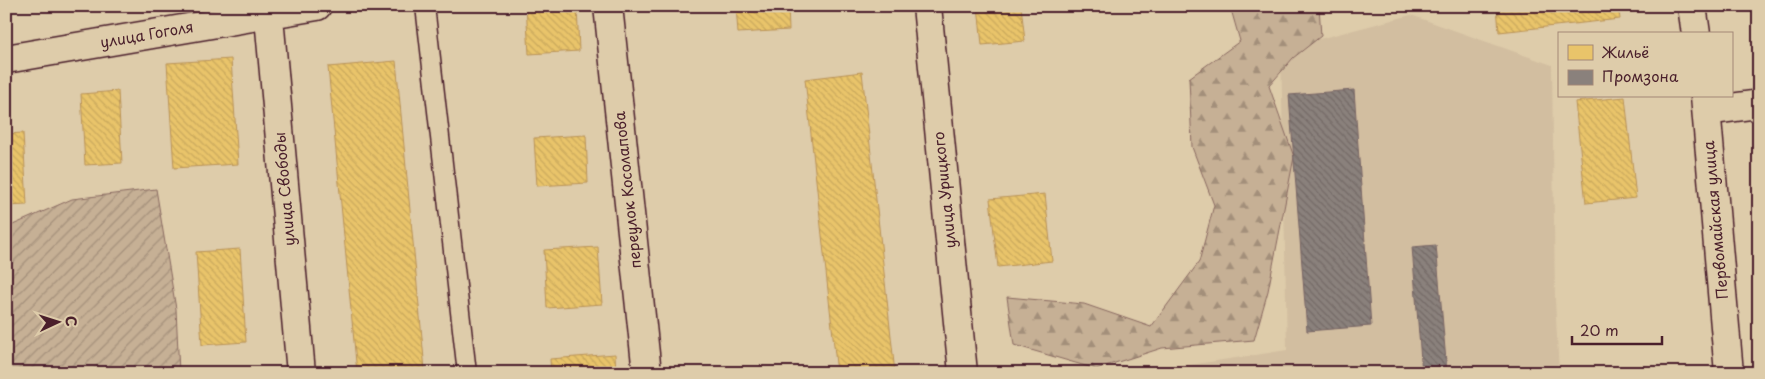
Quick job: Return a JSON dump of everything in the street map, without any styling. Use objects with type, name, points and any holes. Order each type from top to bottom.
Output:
[{"type":"street","name":"улица Гоголя","points":[[6,59],[269,10],[317,6]]},
{"type":"street","name":"переулок Косолапова","points":[[608,6],[647,373]]},
{"type":"street","name":"улица Урицкого","points":[[927,6],[963,373]]},
{"type":"street","points":[[1692,6],[1696,32]]},
{"type":"street","name":"улица Свободы","points":[[269,10],[301,373]]},
{"type":"street","points":[[1706,104],[1759,104]]},
{"type":"street","name":"Первомайская улица","points":[[1706,104],[1729,373]]},
{"type":"lane","points":[[425,6],[467,373]]},
{"type":"shaded area","points":[[1411,15],[1552,65],[1555,300],[1559,373],[1162,373],[1164,369],[1287,350],[1281,49]]},
{"type":"green space","points":[[1230,6],[1319,6],[1321,36],[1293,58],[1269,86],[1294,157],[1268,291],[1254,340],[1162,348],[1096,369],[1014,345],[1007,297],[1084,304],[1151,327],[1199,262],[1214,205],[1192,147],[1189,78],[1240,41]]},
{"type":"green space","points":[[156,189],[176,309],[179,373],[6,373],[6,228],[72,199]]},
{"type":"building: Жильё","points":[[526,6],[577,6],[579,51],[529,54]]},
{"type":"building: Жильё","points":[[736,6],[788,6],[789,30],[738,33]]},
{"type":"building: Жильё","points":[[978,6],[1021,6],[1025,41],[982,45]]},
{"type":"building: Жильё","points":[[1497,6],[1618,6],[1620,19],[1499,32]]},
{"type":"building: Жильё","points":[[231,59],[238,164],[174,168],[167,63]]},
{"type":"building: Жильё","points":[[396,61],[425,370],[395,373],[357,373],[328,67]]},
{"type":"building: Жильё","points":[[862,72],[895,373],[837,373],[805,79]]},
{"type":"building: Жильё","points":[[118,91],[122,163],[85,165],[81,94]]},
{"type":"building: Жильё","points":[[1625,98],[1636,198],[1586,203],[1575,102]]},
{"type":"building: Жильё","points":[[23,133],[27,205],[6,206],[6,134]]},
{"type":"building: Жильё","points":[[586,135],[588,183],[537,186],[534,138]]},
{"type":"building: Жильё","points":[[1045,194],[1052,261],[998,267],[990,199]]},
{"type":"building: Жильё","points":[[598,247],[602,304],[547,308],[544,250]]},
{"type":"building: Жильё","points":[[240,249],[246,342],[202,345],[196,252]]},
{"type":"building: Жильё","points":[[615,354],[616,373],[551,373],[550,359]]},
{"type":"building: Промзона","points":[[1354,90],[1371,326],[1307,331],[1289,95]]},
{"type":"building: Промзона","points":[[1436,245],[1447,373],[1422,373],[1412,247]]}]
